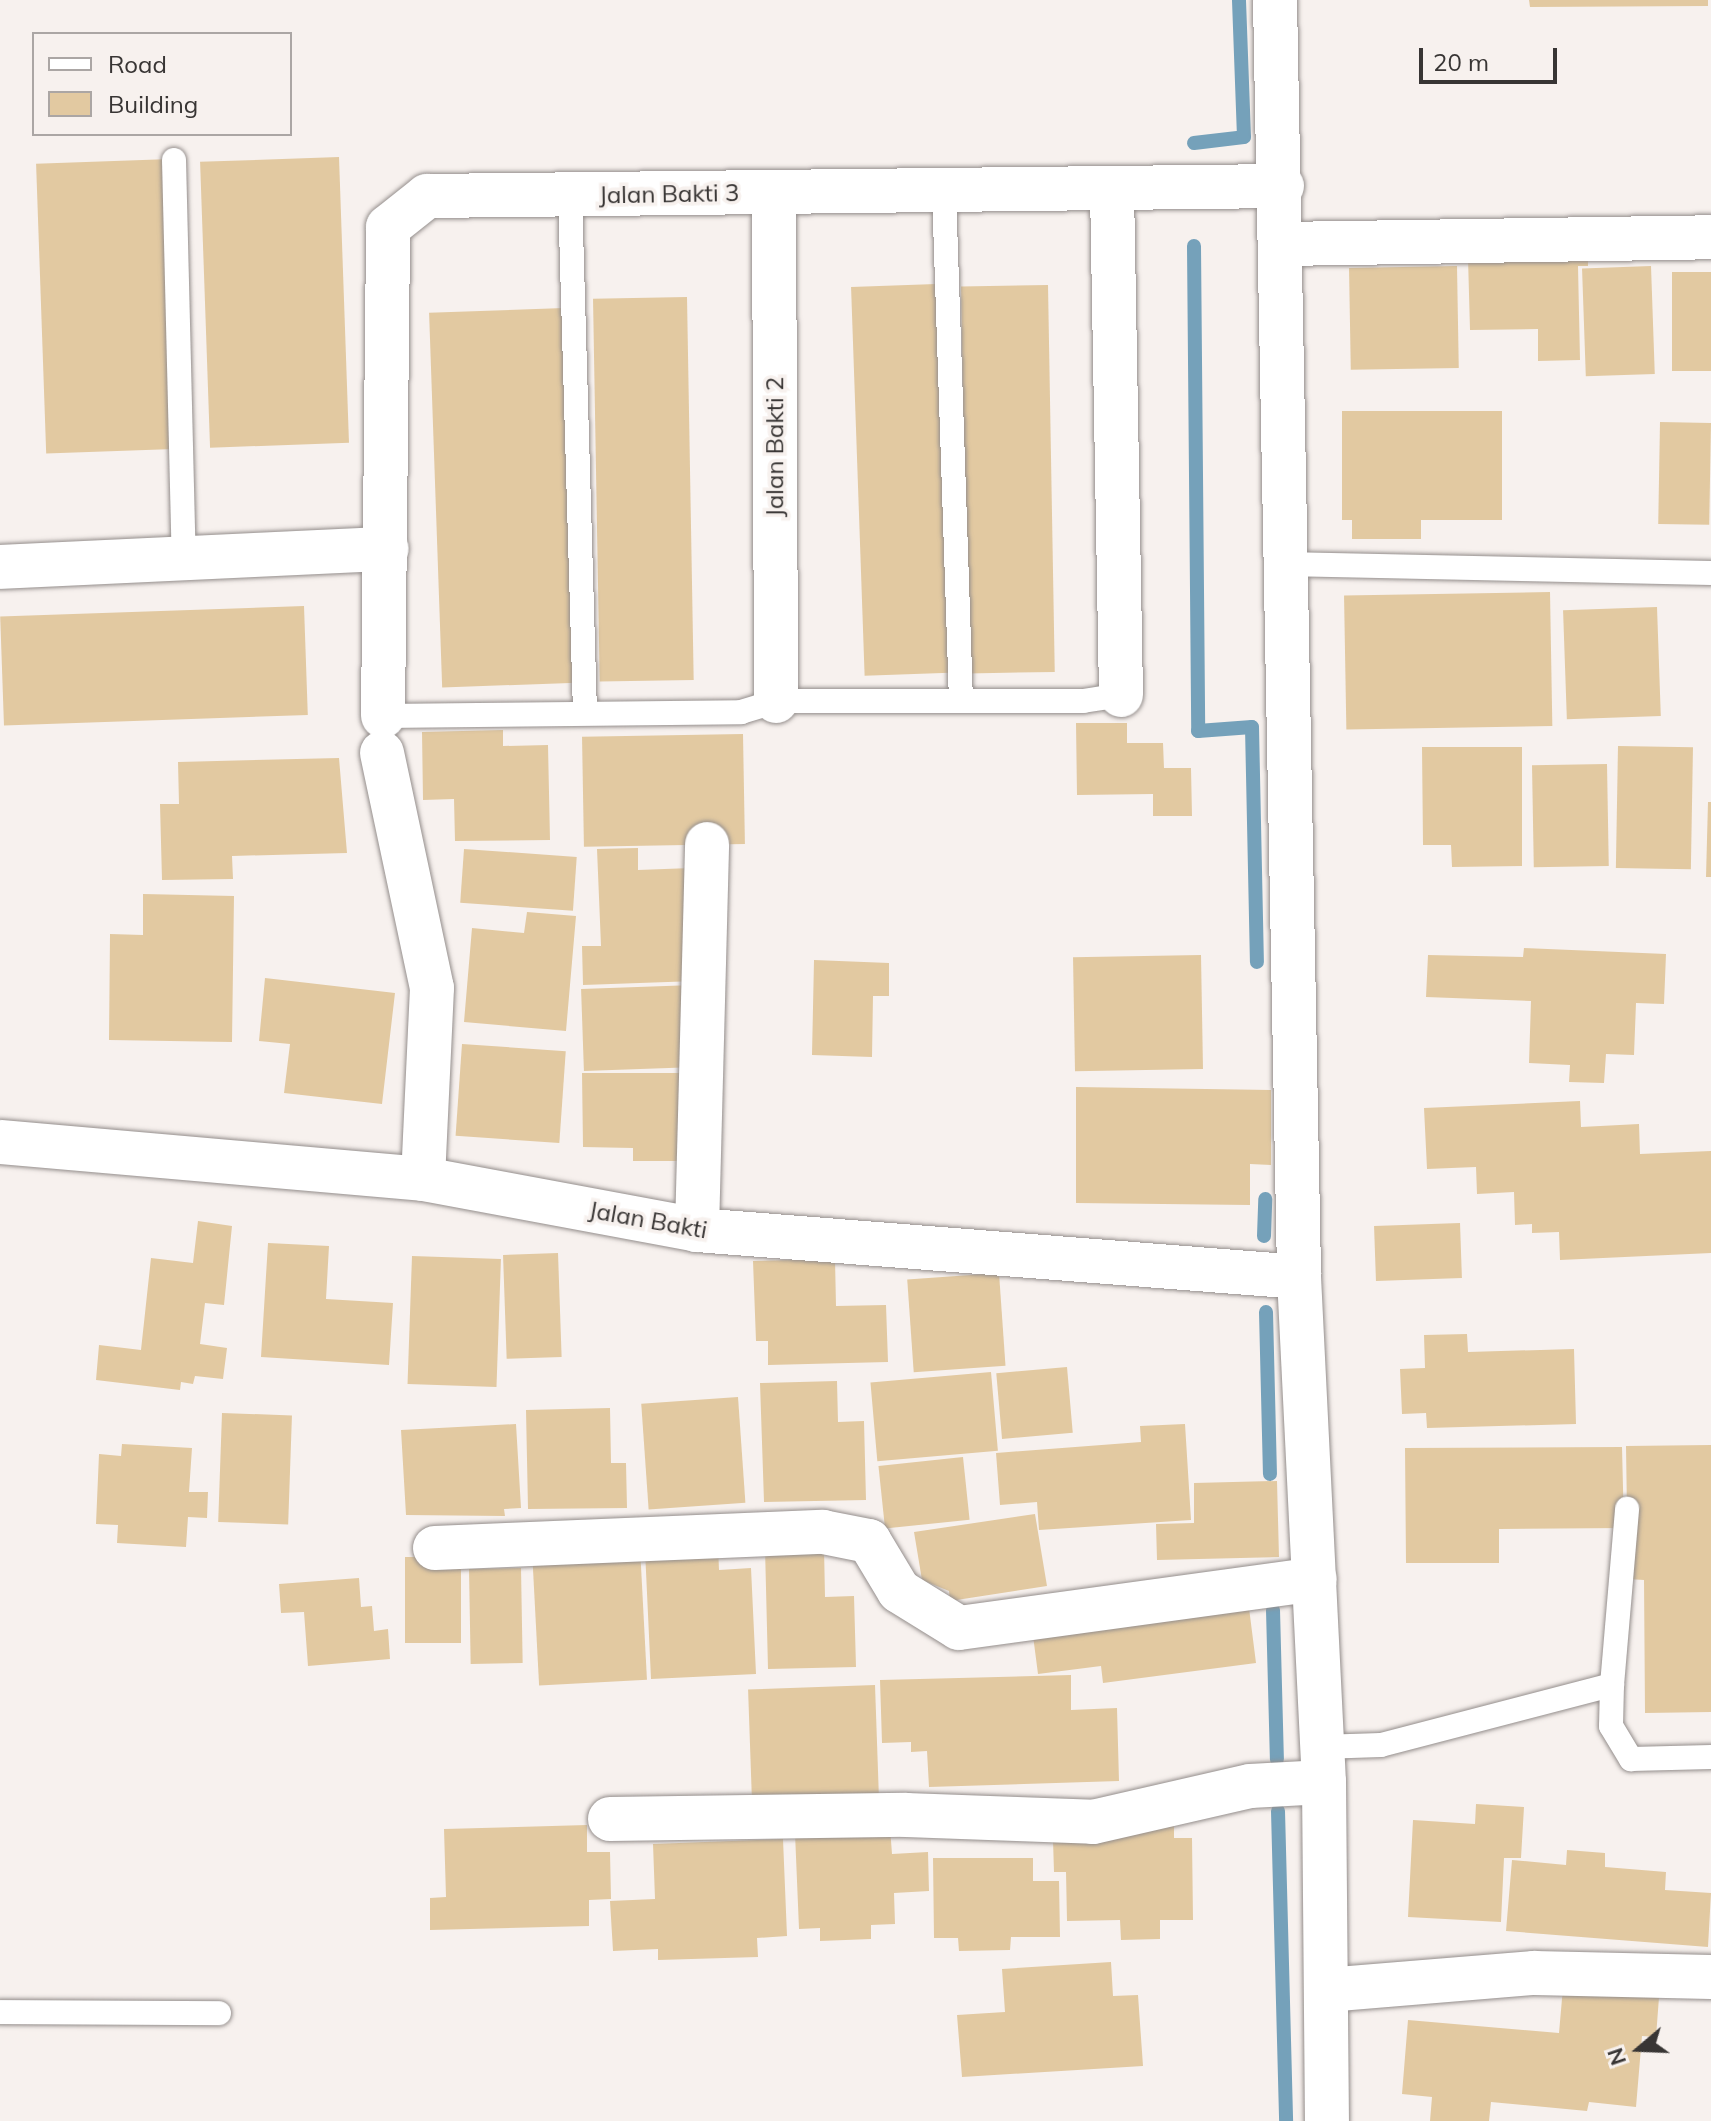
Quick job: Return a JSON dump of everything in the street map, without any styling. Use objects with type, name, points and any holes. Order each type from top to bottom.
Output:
[{"type":"street","points":[[1275,0],[1282,186],[1284,564],[1299,1277],[1322,1765],[1327,2121]]},
{"type":"street","name":"Jalan Bakti 3","points":[[387,549],[388,227],[427,196],[1282,186]]},
{"type":"street","points":[[1112,189],[1121,695]]},
{"type":"street","name":"Jalan Bakti 2","points":[[774,193],[776,701]]},
{"type":"street","points":[[1282,244],[1711,237]]},
{"type":"street","points":[[0,567],[387,549],[383,735],[432,988],[423,1179]]},
{"type":"street","points":[[697,1230],[707,844]]},
{"type":"street","name":"Jalan Bakti","points":[[0,1142],[423,1179],[697,1230],[1299,1277]]},
{"type":"street","points":[[435,1548],[823,1532],[869,1541],[899,1591],[959,1628],[1315,1579]]},
{"type":"street","points":[[610,1819],[906,1815],[1093,1822],[1250,1786],[1322,1765]]},
{"type":"street","points":[[1326,1990],[1534,1973],[1711,1977]]},
{"type":"lane","points":[[174,160],[184,558]]},
{"type":"lane","points":[[944,191],[961,701]]},
{"type":"lane","points":[[570,195],[585,713]]},
{"type":"lane","points":[[1284,564],[1711,573]]},
{"type":"lane","points":[[383,735],[585,713],[741,712],[776,701],[1083,701],[1121,695]]},
{"type":"lane","points":[[1627,1509],[1611,1726],[1631,1759],[1711,1757]]},
{"type":"lane","points":[[1322,1765],[1381,1745],[1612,1685]]},
{"type":"lane","points":[[0,2012],[219,2013]]},
{"type":"building","points":[[1529,0],[1708,0],[1708,6],[1530,7]]},
{"type":"building","points":[[339,157],[349,443],[210,448],[200,162]]},
{"type":"building","points":[[171,159],[181,449],[46,454],[36,164]]},
{"type":"building","points":[[1588,241],[1588,266],[1578,266],[1580,360],[1538,361],[1538,329],[1470,330],[1468,258]]},
{"type":"building","points":[[1457,266],[1459,368],[1351,370],[1349,268]]},
{"type":"building","points":[[1651,266],[1655,374],[1586,376],[1582,268]]},
{"type":"building","points":[[1672,272],[1711,272],[1711,371],[1672,371]]},
{"type":"building","points":[[936,284],[950,673],[865,676],[851,287]]},
{"type":"building","points":[[1048,285],[1055,672],[968,673],[961,287]]},
{"type":"building","points":[[687,297],[694,680],[600,682],[593,299]]},
{"type":"building","points":[[564,308],[577,683],[442,687],[429,313]]},
{"type":"building","points":[[1342,411],[1502,411],[1502,520],[1421,520],[1421,539],[1352,539],[1352,520],[1342,520]]},
{"type":"building","points":[[1660,422],[1711,423],[1709,525],[1658,524]]},
{"type":"building","points":[[1550,592],[1552,726],[1346,730],[1344,596]]},
{"type":"building","points":[[304,606],[308,715],[4,726],[0,617]]},
{"type":"building","points":[[1657,607],[1661,716],[1567,719],[1563,610]]},
{"type":"building","points":[[1076,723],[1127,723],[1127,743],[1163,743],[1164,768],[1191,768],[1192,816],[1153,816],[1153,794],[1077,795]]},
{"type":"building","points":[[503,730],[503,746],[548,745],[550,840],[455,841],[454,799],[423,800],[422,732]]},
{"type":"building","points":[[743,734],[745,844],[584,847],[582,737]]},
{"type":"building","points":[[1618,746],[1693,747],[1691,869],[1616,868]]},
{"type":"building","points":[[1422,747],[1522,747],[1522,866],[1452,867],[1451,845],[1423,845]]},
{"type":"building","points":[[339,758],[347,853],[232,856],[233,879],[162,880],[160,804],[179,804],[178,762]]},
{"type":"building","points":[[1607,764],[1609,866],[1534,867],[1532,765]]},
{"type":"building","points":[[1708,802],[1711,802],[1711,877],[1706,877]]},
{"type":"building","points":[[638,848],[638,870],[691,868],[696,981],[583,985],[582,946],[601,946],[597,849]]},
{"type":"building","points":[[464,849],[577,857],[573,911],[460,903]]},
{"type":"building","points":[[143,894],[234,896],[232,1042],[109,1040],[110,934],[143,935]]},
{"type":"building","points":[[527,912],[576,916],[566,1031],[464,1022],[472,928],[524,933]]},
{"type":"building","points":[[1524,948],[1666,954],[1664,1004],[1636,1003],[1634,1055],[1606,1054],[1604,1083],[1569,1082],[1570,1065],[1529,1063],[1531,1001],[1426,997],[1428,955],[1523,957]]},
{"type":"building","points":[[1201,955],[1203,1069],[1075,1071],[1073,957]]},
{"type":"building","points":[[814,960],[889,963],[889,996],[873,996],[872,1057],[812,1055]]},
{"type":"building","points":[[265,978],[395,993],[382,1104],[284,1093],[290,1044],[259,1041]]},
{"type":"building","points":[[694,985],[697,1067],[584,1071],[581,989]]},
{"type":"building","points":[[462,1044],[566,1051],[559,1143],[456,1136]]},
{"type":"building","points":[[582,1073],[696,1073],[697,1161],[633,1161],[633,1148],[583,1147]]},
{"type":"building","points":[[1076,1087],[1271,1090],[1271,1165],[1250,1164],[1250,1205],[1076,1203]]},
{"type":"building","points":[[1580,1101],[1581,1127],[1639,1124],[1640,1154],[1711,1151],[1711,1253],[1560,1260],[1559,1232],[1532,1233],[1532,1224],[1515,1225],[1514,1192],[1477,1194],[1476,1167],[1427,1169],[1424,1108]]},
{"type":"building","points":[[198,1221],[232,1226],[224,1305],[205,1303],[200,1344],[227,1348],[223,1379],[195,1376],[193,1384],[181,1382],[180,1390],[96,1380],[99,1345],[141,1350],[151,1258],[193,1263]]},
{"type":"building","points":[[1460,1223],[1462,1278],[1376,1281],[1374,1226]]},
{"type":"building","points":[[268,1243],[329,1246],[326,1299],[393,1303],[389,1365],[261,1357]]},
{"type":"building","points":[[558,1253],[562,1357],[507,1359],[503,1255]]},
{"type":"building","points":[[412,1256],[501,1259],[496,1387],[408,1384]]},
{"type":"building","points":[[835,1259],[836,1306],[886,1305],[888,1362],[768,1365],[768,1341],[756,1341],[753,1261]]},
{"type":"building","points":[[999,1273],[1005,1366],[914,1372],[907,1279]]},
{"type":"building","points":[[1467,1334],[1468,1352],[1574,1349],[1576,1424],[1427,1428],[1426,1413],[1402,1414],[1400,1369],[1425,1368],[1424,1335]]},
{"type":"building","points":[[1067,1367],[1073,1433],[1002,1439],[996,1373]]},
{"type":"building","points":[[991,1372],[998,1451],[877,1461],[870,1383]]},
{"type":"building","points":[[837,1381],[838,1422],[864,1421],[866,1500],[764,1502],[760,1383]]},
{"type":"building","points":[[738,1397],[745,1503],[649,1510],[641,1404]]},
{"type":"building","points":[[610,1408],[611,1463],[626,1463],[627,1508],[528,1509],[526,1410]]},
{"type":"building","points":[[222,1413],[292,1415],[288,1524],[218,1522]]},
{"type":"building","points":[[516,1424],[521,1508],[504,1509],[505,1516],[406,1515],[401,1430]]},
{"type":"building","points":[[1185,1424],[1191,1520],[1039,1530],[1037,1502],[1000,1505],[996,1453],[1141,1442],[1140,1426]]},
{"type":"building","points":[[122,1444],[192,1448],[189,1492],[208,1492],[207,1518],[188,1517],[186,1547],[117,1543],[118,1525],[96,1524],[99,1454],[121,1456]]},
{"type":"building","points":[[1711,1445],[1711,1712],[1645,1713],[1644,1580],[1628,1579],[1626,1446]]},
{"type":"building","points":[[1622,1447],[1624,1528],[1499,1529],[1499,1563],[1406,1563],[1405,1448]]},
{"type":"building","points":[[963,1457],[970,1520],[885,1529],[878,1466]]},
{"type":"building","points":[[1277,1481],[1279,1557],[1157,1560],[1156,1524],[1194,1523],[1194,1483]]},
{"type":"building","points":[[1035,1514],[1047,1586],[950,1601],[949,1591],[922,1580],[914,1532]]},
{"type":"building","points":[[718,1546],[719,1570],[751,1568],[756,1674],[651,1679],[645,1550]]},
{"type":"building","points":[[640,1547],[647,1680],[539,1685],[532,1553]]},
{"type":"building","points":[[824,1547],[825,1597],[854,1596],[856,1667],[768,1669],[765,1548]]},
{"type":"building","points":[[405,1557],[461,1557],[461,1643],[405,1643]]},
{"type":"building","points":[[521,1568],[523,1663],[471,1664],[469,1569]]},
{"type":"building","points":[[359,1578],[361,1607],[372,1606],[374,1631],[388,1629],[390,1659],[308,1666],[304,1612],[281,1613],[279,1584]]},
{"type":"building","points":[[1248,1600],[1256,1663],[1103,1683],[1101,1666],[1038,1674],[1032,1628]]},
{"type":"building","points":[[1071,1675],[1071,1710],[1117,1708],[1119,1781],[929,1787],[927,1751],[911,1752],[911,1742],[882,1743],[880,1680]]},
{"type":"building","points":[[875,1685],[879,1795],[752,1799],[748,1689]]},
{"type":"building","points":[[1476,1804],[1524,1807],[1521,1858],[1504,1858],[1501,1922],[1408,1917],[1413,1820],[1475,1824]]},
{"type":"building","points":[[1174,1824],[1174,1838],[1192,1838],[1193,1920],[1160,1920],[1160,1939],[1121,1940],[1120,1920],[1067,1921],[1066,1872],[1054,1872],[1053,1840]]},
{"type":"building","points":[[587,1825],[587,1852],[610,1852],[611,1899],[589,1900],[589,1926],[430,1930],[430,1898],[446,1897],[444,1829]]},
{"type":"building","points":[[890,1827],[892,1854],[928,1852],[929,1891],[894,1893],[895,1924],[871,1925],[871,1939],[820,1941],[820,1928],[799,1929],[795,1833]]},
{"type":"building","points":[[783,1839],[787,1936],[757,1938],[758,1957],[658,1960],[658,1949],[613,1951],[610,1901],[655,1899],[653,1844]]},
{"type":"building","points":[[1567,1850],[1605,1853],[1605,1867],[1666,1872],[1665,1890],[1711,1893],[1708,1947],[1506,1931],[1512,1860],[1566,1865]]},
{"type":"building","points":[[933,1858],[1033,1858],[1033,1881],[1059,1881],[1060,1937],[1011,1937],[1010,1950],[959,1951],[958,1938],[934,1938]]},
{"type":"building","points":[[1111,1962],[1113,1996],[1138,1995],[1143,2066],[962,2077],[957,2015],[1005,2012],[1002,1969]]},
{"type":"building","points":[[1564,1976],[1660,1984],[1656,2037],[1642,2036],[1636,2107],[1589,2102],[1587,2111],[1491,2102],[1489,2121],[1430,2121],[1432,2097],[1402,2094],[1408,2020],[1559,2033]]},
{"type":"waterway","points":[[1194,143],[1244,137],[1239,0]]},
{"type":"waterway","points":[[1194,246],[1198,731],[1252,727],[1257,962]]},
{"type":"waterway","points":[[1264,1236],[1265,1199]]},
{"type":"waterway","points":[[1266,1312],[1270,1474]]},
{"type":"waterway","points":[[1273,1610],[1277,1759]]},
{"type":"waterway","points":[[1278,1811],[1286,2121]]}]
